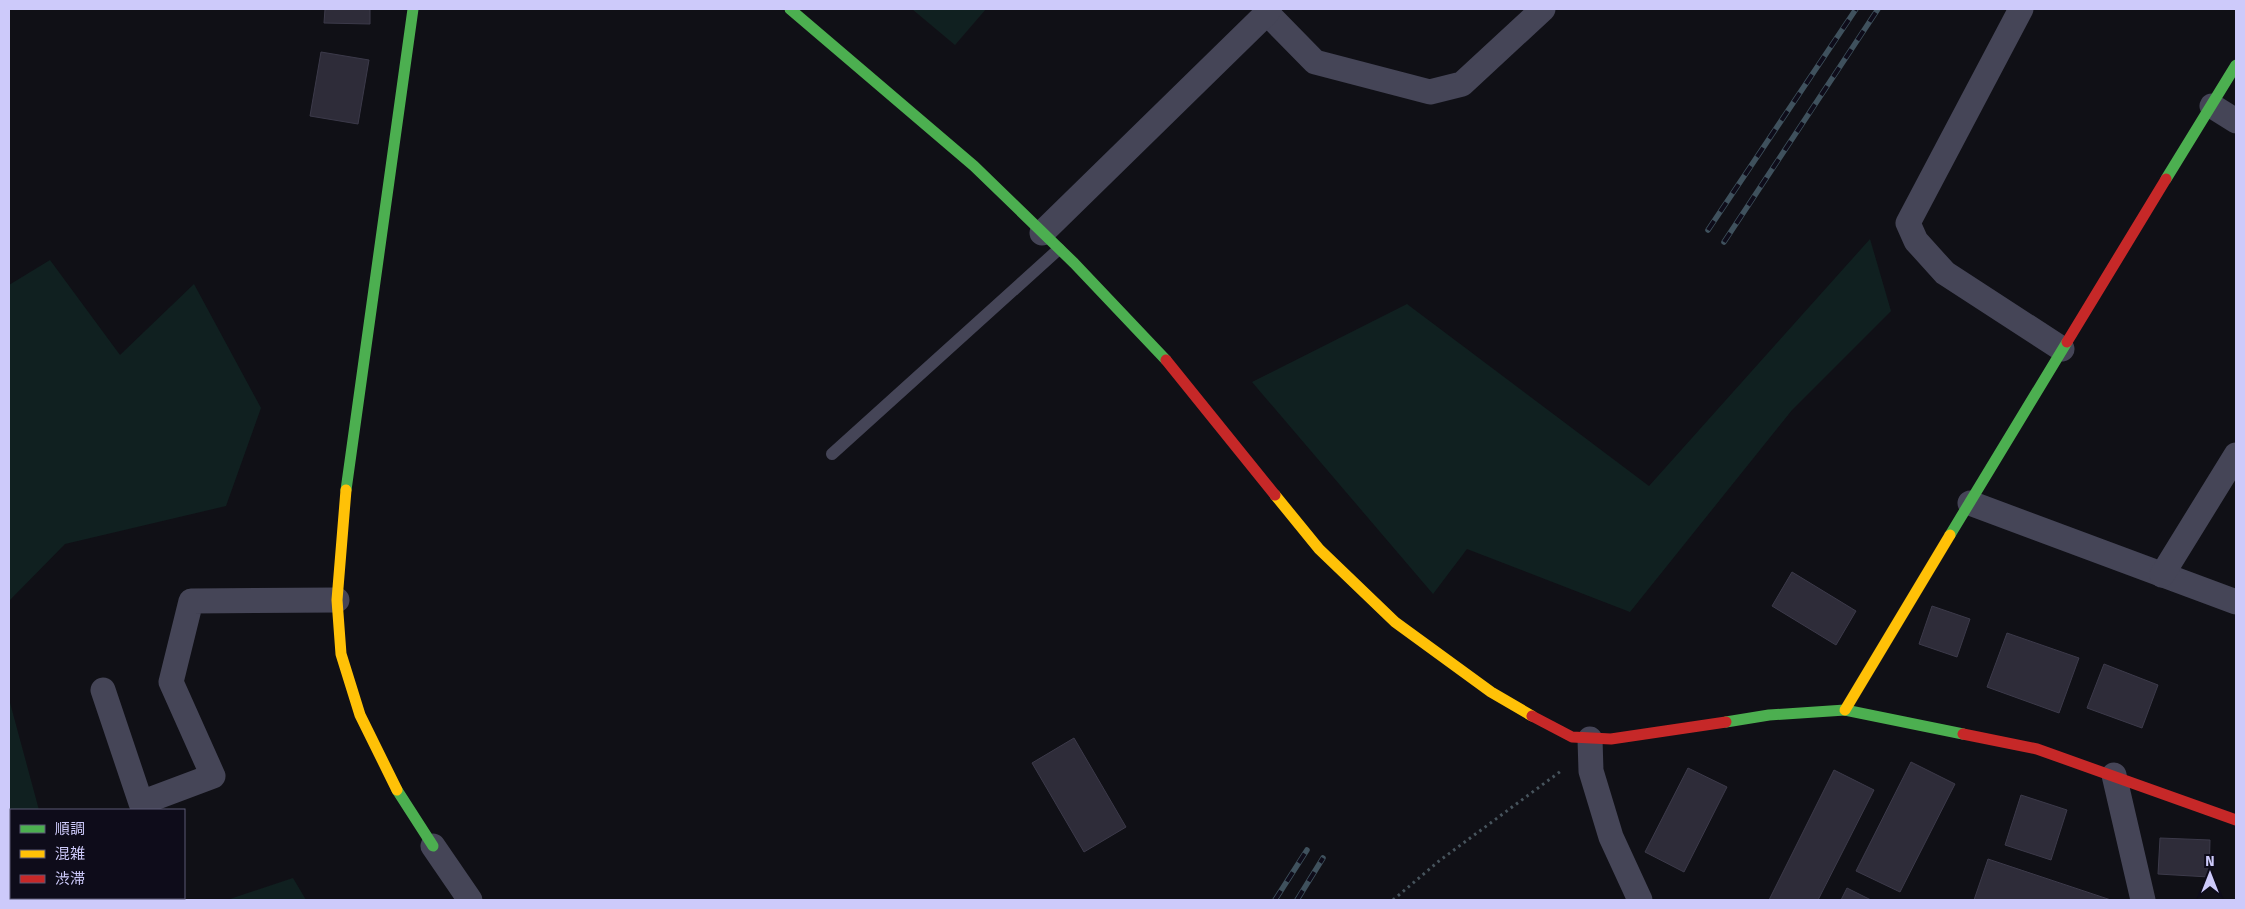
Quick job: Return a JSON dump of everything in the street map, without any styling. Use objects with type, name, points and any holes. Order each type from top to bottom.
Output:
[{"type":"street","points":[[413,9],[343,514],[337,600],[341,654],[360,715],[390,780],[470,900]]},
{"type":"street","points":[[790,9],[974,166],[1051,241],[1169,363],[1319,549],[1395,622],[1491,692],[1554,729],[1590,745],[1611,739],[1769,715],[1845,710],[2037,749],[2236,820]]},
{"type":"street","points":[[1051,241],[1268,11],[1316,62],[1430,92],[1462,84],[1543,9]]},
{"type":"street","points":[[2021,9],[1908,223],[1916,242],[1945,273],[2062,350]]},
{"type":"street","points":[[1845,710],[2236,65]]},
{"type":"street","points":[[2212,106],[2236,121]]},
{"type":"street","points":[[2162,575],[2236,455]]},
{"type":"street","points":[[1970,502],[2236,602]]},
{"type":"street","points":[[104,690],[142,803],[213,776],[170,682],[191,601],[337,600]]},
{"type":"street","points":[[1590,745],[1591,771],[1611,836],[1640,900]]},
{"type":"street","points":[[2114,775],[2143,900]]},
{"type":"lane","points":[[832,454],[1051,241]]},
{"type":"path","points":[[1393,900],[1439,861],[1573,762],[1590,745]]},
{"type":"shaded area","points":[[912,9],[986,9],[955,45]]},
{"type":"shaded area","points":[[1870,239],[1891,311],[1792,410],[1630,612],[1467,549],[1433,594],[1252,382],[1407,304],[1649,486]]},
{"type":"shaded area","points":[[50,260],[120,355],[194,284],[261,408],[226,506],[65,544],[9,601],[9,285]]},
{"type":"shaded area","points":[[9,699],[39,809],[10,809],[10,899],[89,900],[9,900]]},
{"type":"shaded area","points":[[293,878],[306,900],[227,900]]},
{"type":"building","points":[[325,9],[370,9],[370,24],[324,23]]},
{"type":"building","points":[[321,52],[369,60],[358,124],[310,116]]},
{"type":"building","points":[[1792,572],[1856,611],[1836,645],[1772,606]]},
{"type":"building","points":[[1932,606],[1970,619],[1957,657],[1919,644]]},
{"type":"building","points":[[2007,633],[2079,658],[2059,713],[1987,687]]},
{"type":"building","points":[[2104,664],[2158,685],[2142,728],[2087,708]]},
{"type":"building","points":[[1074,738],[1126,827],[1084,852],[1032,763]]},
{"type":"building","points":[[1911,762],[1955,784],[1900,892],[1856,871]]},
{"type":"building","points":[[1688,768],[1727,787],[1684,872],[1645,852]]},
{"type":"building","points":[[1834,770],[1874,790],[1818,900],[1769,900]]},
{"type":"building","points":[[2021,795],[2067,810],[2051,860],[2005,845]]},
{"type":"building","points":[[2160,838],[2210,840],[2209,877],[2158,874]]},
{"type":"building","points":[[1988,859],[2111,900],[1974,900]]},
{"type":"building","points":[[1847,888],[1871,900],[1841,900]]},
{"type":"railway","points":[[1708,230],[1856,9]]},
{"type":"railway","points":[[1724,242],[1878,9]]},
{"type":"railway","points":[[1275,900],[1307,850]]},
{"type":"railway","points":[[1297,900],[1323,858]]},
{"type":"traffic: fast","points":[[346,490],[413,9]]},
{"type":"traffic: fast","points":[[790,9],[974,166],[1074,263],[1166,360]]},
{"type":"traffic: fast","points":[[2166,179],[2236,65]]},
{"type":"traffic: fast","points":[[1950,535],[2067,342]]},
{"type":"traffic: fast","points":[[1726,722],[1769,715],[1845,710],[1963,734]]},
{"type":"traffic: fast","points":[[397,790],[433,846]]},
{"type":"traffic: slow","points":[[346,490],[337,600],[341,654],[360,715],[397,790]]},
{"type":"traffic: slow","points":[[1275,495],[1319,549],[1395,622],[1491,692],[1532,716]]},
{"type":"traffic: slow","points":[[1845,710],[1950,535]]},
{"type":"traffic: jam","points":[[2067,342],[2166,179]]},
{"type":"traffic: jam","points":[[1166,360],[1275,495]]},
{"type":"traffic: jam","points":[[1532,716],[1572,737],[1611,739],[1726,722]]},
{"type":"traffic: jam","points":[[1963,734],[2037,749],[2236,820]]}]
